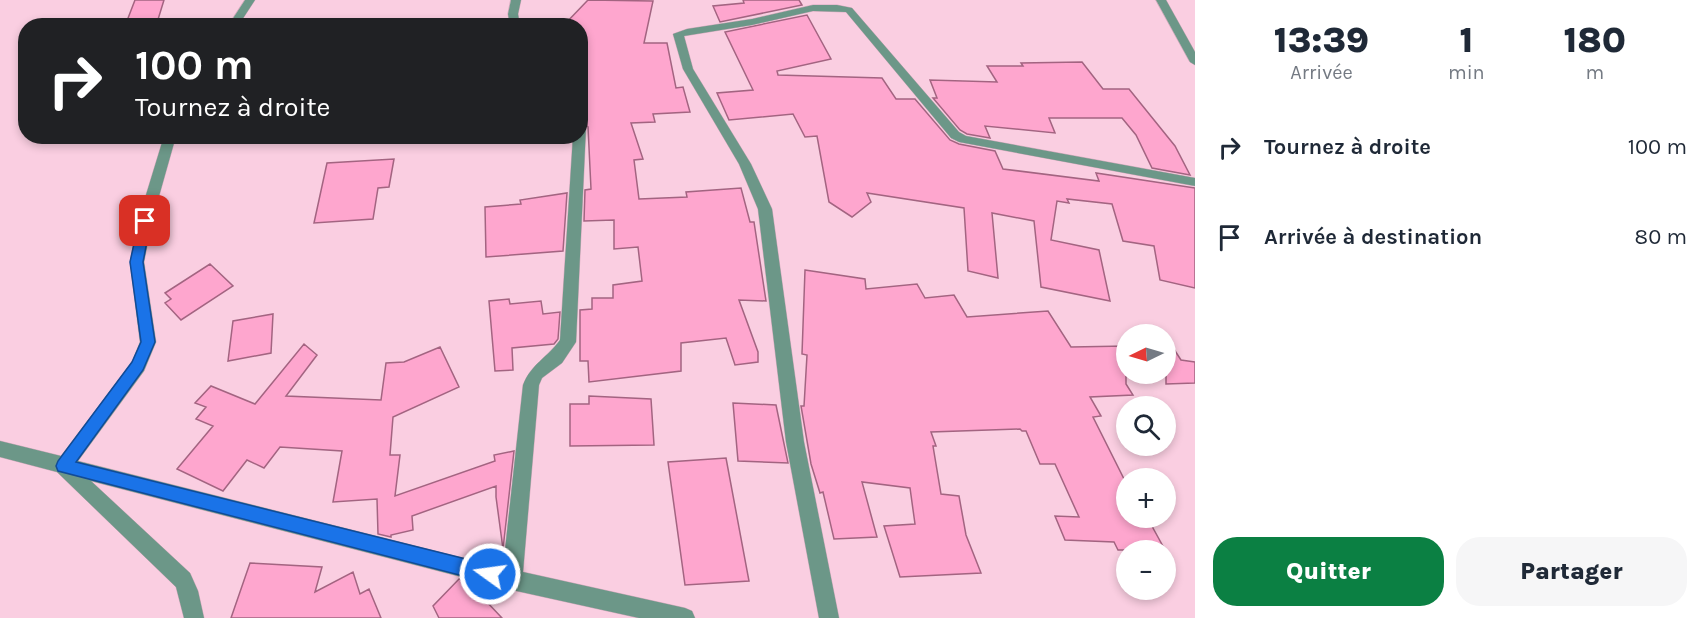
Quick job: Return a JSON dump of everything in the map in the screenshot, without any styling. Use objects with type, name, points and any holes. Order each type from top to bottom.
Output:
[{"type":"street","points":[[238,18],[250,0]]},
{"type":"street","points":[[514,18],[516,0]]},
{"type":"street","points":[[1161,0],[1195,62]]},
{"type":"street","points":[[829,618],[795,442],[765,209],[745,164],[688,69],[678,34],[755,22],[804,10],[842,8],[849,10],[955,135],[963,139],[1195,182]]},
{"type":"street","points":[[64,466],[138,366],[148,342],[137,262],[145,221],[168,144]]},
{"type":"street","points":[[512,580],[531,385],[535,374],[556,358],[567,342],[579,144]]},
{"type":"street","points":[[0,449],[512,580],[686,618]]},
{"type":"street","points":[[64,466],[183,580],[194,618]]},
{"type":"building","points":[[135,0],[164,0],[158,18],[128,18]]},
{"type":"building","points":[[588,0],[653,1],[644,43],[667,43],[676,88],[683,87],[690,112],[653,114],[655,122],[631,123],[643,159],[634,160],[639,199],[687,197],[686,192],[741,188],[750,222],[754,222],[766,301],[739,300],[758,352],[758,362],[735,365],[726,338],[681,343],[681,371],[589,382],[588,361],[580,361],[580,310],[592,309],[592,298],[613,298],[613,285],[642,281],[638,247],[614,249],[614,220],[584,221],[585,190],[591,189],[588,127],[588,18],[571,18]]},
{"type":"building","points":[[743,0],[799,0],[802,5],[720,22],[713,6],[744,3]]},
{"type":"building","points":[[807,15],[831,59],[777,71],[778,75],[882,78],[896,99],[915,99],[950,140],[995,151],[1003,169],[1099,181],[1096,173],[1195,188],[1195,288],[1160,280],[1154,246],[1123,241],[1112,204],[1067,199],[1069,203],[1057,201],[1051,240],[1099,250],[1110,301],[1041,287],[1034,221],[992,213],[998,278],[968,271],[964,208],[867,193],[871,202],[852,217],[829,202],[817,136],[805,137],[793,114],[729,120],[717,93],[753,90],[725,32]]},
{"type":"building","points":[[1082,62],[1103,89],[1129,89],[1175,146],[1190,175],[1152,168],[1136,135],[1122,118],[1049,118],[1055,133],[985,126],[990,138],[967,134],[960,130],[933,98],[937,98],[930,80],[997,82],[987,66]]},
{"type":"building","points":[[394,159],[389,187],[378,188],[373,219],[314,223],[327,163]]},
{"type":"building","points":[[567,193],[563,251],[486,257],[485,207],[521,204],[520,200]]},
{"type":"building","points":[[210,264],[233,286],[181,320],[165,303],[171,299],[165,293]]},
{"type":"building","points":[[805,270],[865,279],[866,289],[917,284],[925,298],[954,295],[967,317],[1048,311],[1071,347],[1116,346],[1116,384],[1126,384],[1133,395],[1090,397],[1101,416],[1093,417],[1118,468],[1116,468],[1116,528],[1153,528],[1160,540],[1116,540],[1116,546],[1114,542],[1065,540],[1055,516],[1079,517],[1055,464],[1040,464],[1026,431],[1020,429],[931,432],[936,446],[933,446],[941,494],[959,496],[966,535],[981,573],[900,577],[884,526],[915,524],[910,488],[862,482],[877,537],[834,539],[823,492],[820,493],[811,464],[801,406],[804,406],[807,355],[802,354]]},
{"type":"building","points":[[509,299],[510,304],[541,301],[543,314],[560,312],[558,339],[554,344],[512,348],[513,370],[495,371],[489,301]]},
{"type":"building","points":[[273,314],[271,353],[228,361],[233,321]]},
{"type":"building","points":[[304,344],[317,355],[286,396],[381,400],[386,363],[404,362],[440,347],[459,387],[393,417],[390,455],[400,455],[395,496],[495,461],[494,455],[514,451],[503,549],[496,486],[412,516],[413,530],[391,535],[391,537],[378,534],[377,499],[333,502],[342,451],[280,447],[264,468],[247,460],[223,491],[177,469],[213,426],[196,419],[206,407],[195,403],[211,386],[255,404]]},
{"type":"building","points":[[1176,352],[1181,360],[1195,362],[1195,383],[1176,384]]},
{"type":"building","points":[[589,396],[651,399],[654,445],[570,446],[570,404],[589,404]]},
{"type":"building","points":[[733,403],[776,405],[788,463],[738,461]]},
{"type":"building","points":[[726,458],[749,581],[685,585],[668,462]]},
{"type":"building","points":[[250,563],[322,567],[315,592],[353,572],[360,594],[369,589],[381,618],[231,618]]},
{"type":"building","points":[[459,579],[467,581],[502,618],[439,618],[433,606]]},
{"type":"route","points":[[145,221],[137,262],[138,286],[148,342],[138,366],[64,466],[490,574]]}]
